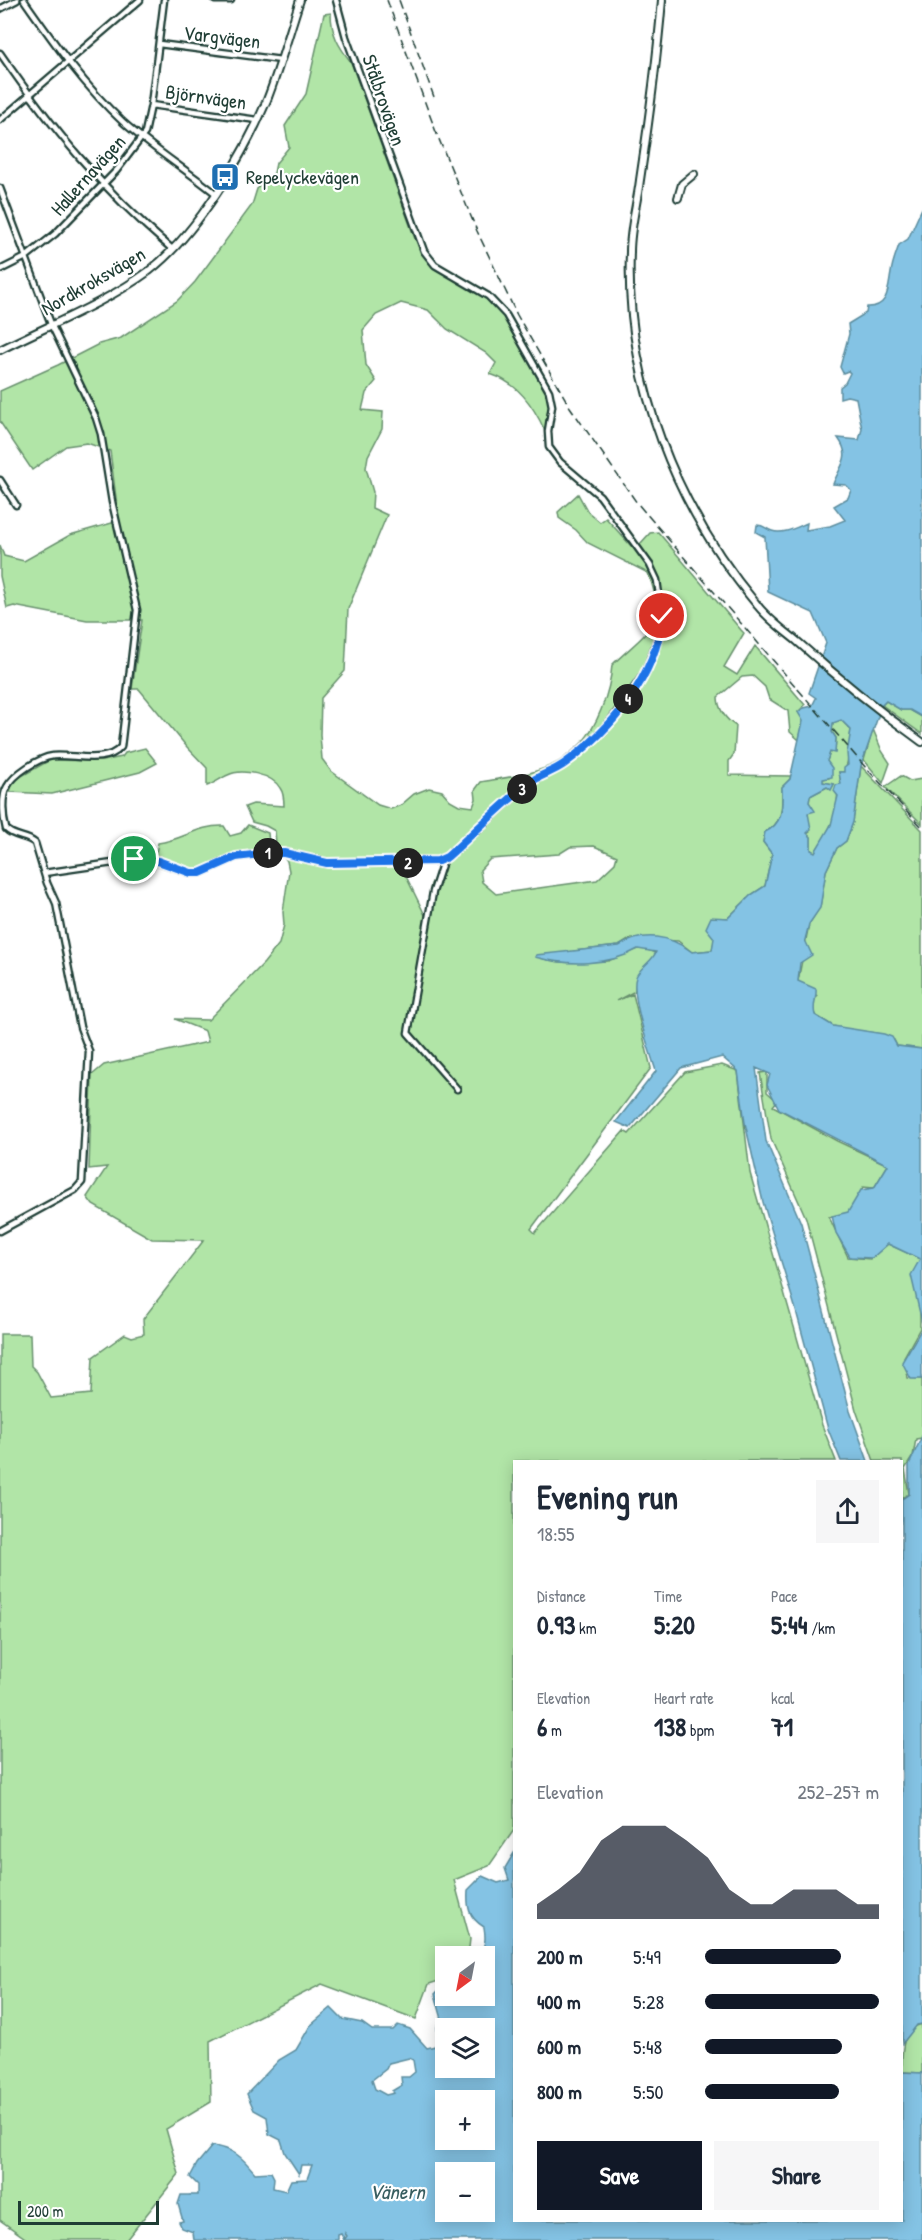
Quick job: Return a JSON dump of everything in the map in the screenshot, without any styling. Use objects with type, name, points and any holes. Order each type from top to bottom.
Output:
[{"type":"street","points":[[0,9],[17,0]]},
{"type":"street","points":[[24,0],[69,63],[98,97],[142,137],[215,193]]},
{"type":"street","points":[[0,120],[140,0]]},
{"type":"street","name":"Hallernavägen","points":[[0,270],[26,257],[55,234],[125,160],[142,137],[148,123],[151,105],[164,0]]},
{"type":"street","points":[[215,0],[231,0]]},
{"type":"street","name":"Nordkroksvägen","points":[[0,350],[132,282],[151,269],[172,249],[215,193],[237,159],[257,120],[300,0]]},
{"type":"street","name":"Stålbrovägen","points":[[336,0],[346,37],[417,237],[429,259],[447,273],[488,296],[506,315],[550,396],[552,406],[548,431],[549,447],[560,462],[600,496],[650,565],[657,580],[662,616],[661,629],[646,671],[604,730],[561,766],[531,781],[444,858]]},
{"type":"street","points":[[662,4],[630,248],[629,285],[633,324],[644,384],[655,423],[675,473],[716,550],[759,608],[814,657],[922,742]]},
{"type":"street","name":"Vargvägen","points":[[159,44],[280,60]]},
{"type":"street","points":[[0,53],[29,96],[72,151],[136,218],[172,249]]},
{"type":"street","name":"Björnvägen","points":[[151,105],[257,120]]},
{"type":"street","points":[[678,198],[682,184],[694,174]]},
{"type":"street","points":[[0,188],[51,324],[92,405],[101,434],[112,502],[137,610],[121,747],[115,753],[104,756],[47,757],[31,766],[7,787],[4,798],[6,829],[12,834],[28,838],[35,843],[56,903],[80,1026],[89,1051],[84,1117],[84,1173],[80,1187],[0,1232]]},
{"type":"street","points":[[0,480],[16,506]]},
{"type":"street","points":[[44,873],[147,858],[191,873],[200,873],[236,857],[269,853],[284,853],[327,863],[425,863],[444,858]]},
{"type":"street","points":[[444,858],[430,902],[408,1033],[457,1089]]},
{"type":"green space","points":[[331,13],[336,40],[351,62],[415,239],[432,262],[482,295],[500,310],[516,333],[540,377],[548,399],[549,411],[545,431],[530,404],[517,389],[490,374],[496,363],[486,353],[447,329],[428,310],[401,303],[376,315],[363,330],[366,365],[376,381],[366,393],[362,410],[383,412],[382,429],[368,456],[366,468],[373,492],[372,508],[387,515],[348,609],[345,671],[321,698],[322,759],[331,771],[378,805],[391,809],[401,805],[414,794],[429,788],[442,791],[450,800],[459,805],[473,807],[476,799],[475,790],[481,782],[538,771],[568,757],[580,745],[601,710],[611,677],[612,665],[651,626],[656,605],[648,573],[588,543],[576,530],[559,518],[558,512],[578,494],[588,512],[600,522],[606,518],[631,546],[640,544],[650,533],[658,532],[744,633],[724,667],[737,675],[755,646],[805,705],[798,712],[804,721],[799,740],[790,732],[788,711],[769,699],[765,687],[753,676],[742,677],[718,697],[723,714],[736,726],[734,754],[729,761],[729,775],[791,776],[782,787],[782,807],[779,819],[765,832],[763,842],[772,854],[765,886],[751,895],[728,918],[720,918],[712,950],[692,952],[678,941],[630,939],[619,946],[574,951],[543,959],[560,962],[608,961],[641,948],[657,953],[639,974],[635,991],[616,1001],[633,994],[651,1068],[531,1229],[535,1233],[624,1131],[629,1134],[685,1072],[722,1065],[738,1071],[750,1173],[822,1425],[836,1460],[513,1460],[513,1831],[489,1866],[454,1880],[470,1939],[469,1946],[435,1946],[435,1982],[429,1984],[416,2019],[322,1984],[210,2041],[211,2102],[166,2129],[179,2174],[126,2240],[28,2240],[0,2220],[0,1334],[30,1334],[31,1366],[37,1372],[51,1398],[91,1394],[93,1357],[125,1334],[132,1337],[144,1334],[143,1319],[204,1240],[152,1239],[93,1205],[87,1197],[107,1167],[89,1169],[92,1075],[104,1065],[208,1042],[205,1031],[175,1019],[208,1020],[264,963],[279,944],[284,925],[283,912],[289,871],[287,861],[276,844],[275,831],[252,822],[245,807],[253,804],[284,806],[282,792],[276,783],[263,776],[240,772],[228,775],[207,786],[207,768],[139,689],[132,689],[142,620],[87,620],[14,606],[7,608],[0,576],[0,545],[4,556],[24,561],[70,535],[119,521],[110,451],[87,443],[66,446],[32,470],[0,422],[0,391],[99,344],[121,338],[177,301],[195,282],[252,205],[257,189],[274,173],[276,163],[289,147],[285,126],[306,94],[324,14]],"holes":[[[594,846],[617,856],[615,863],[597,880],[496,894],[482,882],[480,870],[490,859],[559,854],[570,847]],[[441,857],[441,868],[431,884],[426,917],[398,860]]]},
{"type":"green space","points":[[886,701],[901,710],[910,710],[922,717],[922,734],[882,705]]},
{"type":"green space","points":[[841,720],[851,730],[847,763],[844,772],[839,772],[841,784],[837,787],[835,813],[825,837],[815,852],[811,851],[811,837],[807,833],[810,831],[807,818],[810,796],[827,787],[831,789],[834,784],[822,782],[823,779],[829,778],[827,761],[830,752],[835,752],[836,738],[832,732],[833,722]]},
{"type":"green space","points":[[873,729],[890,763],[883,783],[864,760]]},
{"type":"green space","points":[[145,748],[157,763],[140,772],[52,794],[10,792],[12,784],[18,778],[50,760],[102,761],[122,757],[125,753]]},
{"type":"green space","points":[[861,766],[922,830],[922,1049],[897,1046],[894,1040],[833,1026],[815,1015],[812,1006],[817,996],[798,981],[809,924],[820,907],[826,871],[837,848],[846,841],[853,822]]},
{"type":"green space","points":[[901,776],[910,781],[922,779],[922,824],[885,787]]},
{"type":"green space","points":[[248,825],[268,833],[269,844],[274,852],[234,856],[202,870],[194,870],[155,857],[158,843],[215,826],[224,826],[230,836],[241,833]]},
{"type":"green space","points":[[767,1072],[767,1092],[777,1101],[773,1106],[837,1141],[888,1165],[874,1188],[863,1187],[851,1212],[829,1217],[848,1257],[870,1259],[888,1244],[920,1259],[920,1328],[904,1357],[908,1378],[922,1379],[922,1438],[916,1439],[913,1456],[905,1469],[909,1494],[903,1497],[903,1460],[874,1460],[856,1410],[806,1218],[771,1139],[760,1073]]},
{"type":"green space","points":[[922,2024],[922,2073],[903,2072],[904,2043],[910,2031]]},
{"type":"water","points":[[922,208],[922,717],[910,710],[901,710],[886,701],[882,705],[861,766],[853,822],[846,841],[837,848],[826,871],[820,908],[809,924],[805,940],[812,955],[800,963],[798,981],[816,989],[815,1015],[833,1026],[884,1034],[892,1037],[897,1046],[922,1049],[922,1322],[911,1275],[920,1259],[888,1244],[872,1258],[850,1257],[836,1233],[832,1216],[848,1212],[861,1190],[874,1188],[888,1165],[779,1109],[767,1085],[770,1074],[756,1068],[766,1141],[801,1223],[850,1411],[868,1460],[841,1460],[828,1429],[795,1307],[763,1202],[745,1123],[738,1071],[722,1057],[681,1068],[630,1128],[616,1122],[656,1071],[642,1023],[635,985],[638,973],[656,952],[638,949],[614,959],[588,963],[561,962],[535,957],[536,955],[619,946],[637,938],[647,937],[675,942],[692,952],[712,950],[714,938],[706,928],[711,917],[728,918],[751,895],[765,886],[772,854],[763,842],[765,832],[776,824],[781,813],[782,787],[790,779],[803,721],[798,712],[812,706],[816,698],[809,693],[826,643],[813,613],[768,592],[765,537],[756,532],[757,525],[781,532],[807,523],[806,530],[830,526],[845,520],[834,506],[848,498],[851,490],[846,485],[833,484],[845,456],[838,438],[859,440],[862,429],[856,398],[847,396],[840,398],[840,387],[850,373],[848,371],[843,373],[840,367],[849,334],[848,324],[866,313],[867,307],[883,301],[888,291],[892,266],[899,245],[908,239]],"holes":[[[841,720],[851,730],[847,753],[848,765],[844,768],[844,772],[839,772],[841,784],[836,785],[834,791],[838,796],[831,825],[815,852],[811,850],[811,837],[807,833],[811,829],[808,813],[815,811],[809,802],[810,796],[827,787],[831,790],[834,784],[823,782],[823,779],[832,777],[832,768],[827,761],[830,752],[835,753],[836,738],[832,732],[833,723]]]},
{"type":"water","points":[[922,1328],[922,1379],[911,1379],[902,1362]]},
{"type":"water","points":[[922,1436],[922,2024],[917,2025],[903,2043],[903,1498],[909,1494],[909,1465]]},
{"type":"water","name":"Vänern","points":[[513,1855],[513,2222],[903,2222],[903,2072],[922,2073],[922,2240],[344,2240],[341,2234],[338,2235],[338,2240],[194,2240],[193,2232],[182,2228],[179,2222],[183,2221],[178,2204],[181,2195],[198,2195],[198,2185],[190,2177],[197,2164],[212,2146],[237,2154],[255,2173],[271,2172],[274,2178],[273,2188],[286,2191],[291,2180],[307,2179],[312,2165],[301,2165],[299,2174],[285,2153],[281,2140],[269,2134],[267,2117],[254,2110],[247,2094],[279,2060],[296,2050],[310,2026],[331,2008],[342,2019],[362,2023],[372,2030],[393,2030],[398,2025],[410,2029],[427,2048],[435,2046],[435,2078],[495,2078],[495,2018],[442,2018],[438,2006],[495,2006],[495,1946],[483,1946],[484,1927],[470,1911],[468,1890],[482,1876],[498,1883],[509,1880],[505,1868]],"holes":[[[409,2058],[413,2060],[415,2072],[409,2077],[401,2077],[402,2085],[392,2091],[394,2093],[386,2095],[375,2089],[372,2080],[386,2069],[389,2063]]]},
{"type":"railway","points":[[387,0],[436,132],[477,231],[517,315],[570,407],[637,503],[867,769],[922,827]]},
{"type":"railway","points":[[399,0],[434,97]]},
{"type":"place","name":"Repelyckevägen","points":[[225,177]]},
{"type":"route","points":[[134,859],[147,858],[191,873],[200,873],[236,857],[269,853],[284,853],[327,863],[425,863],[447,857],[531,781],[561,766],[604,730],[646,671],[653,657],[661,629],[662,616]]}]
